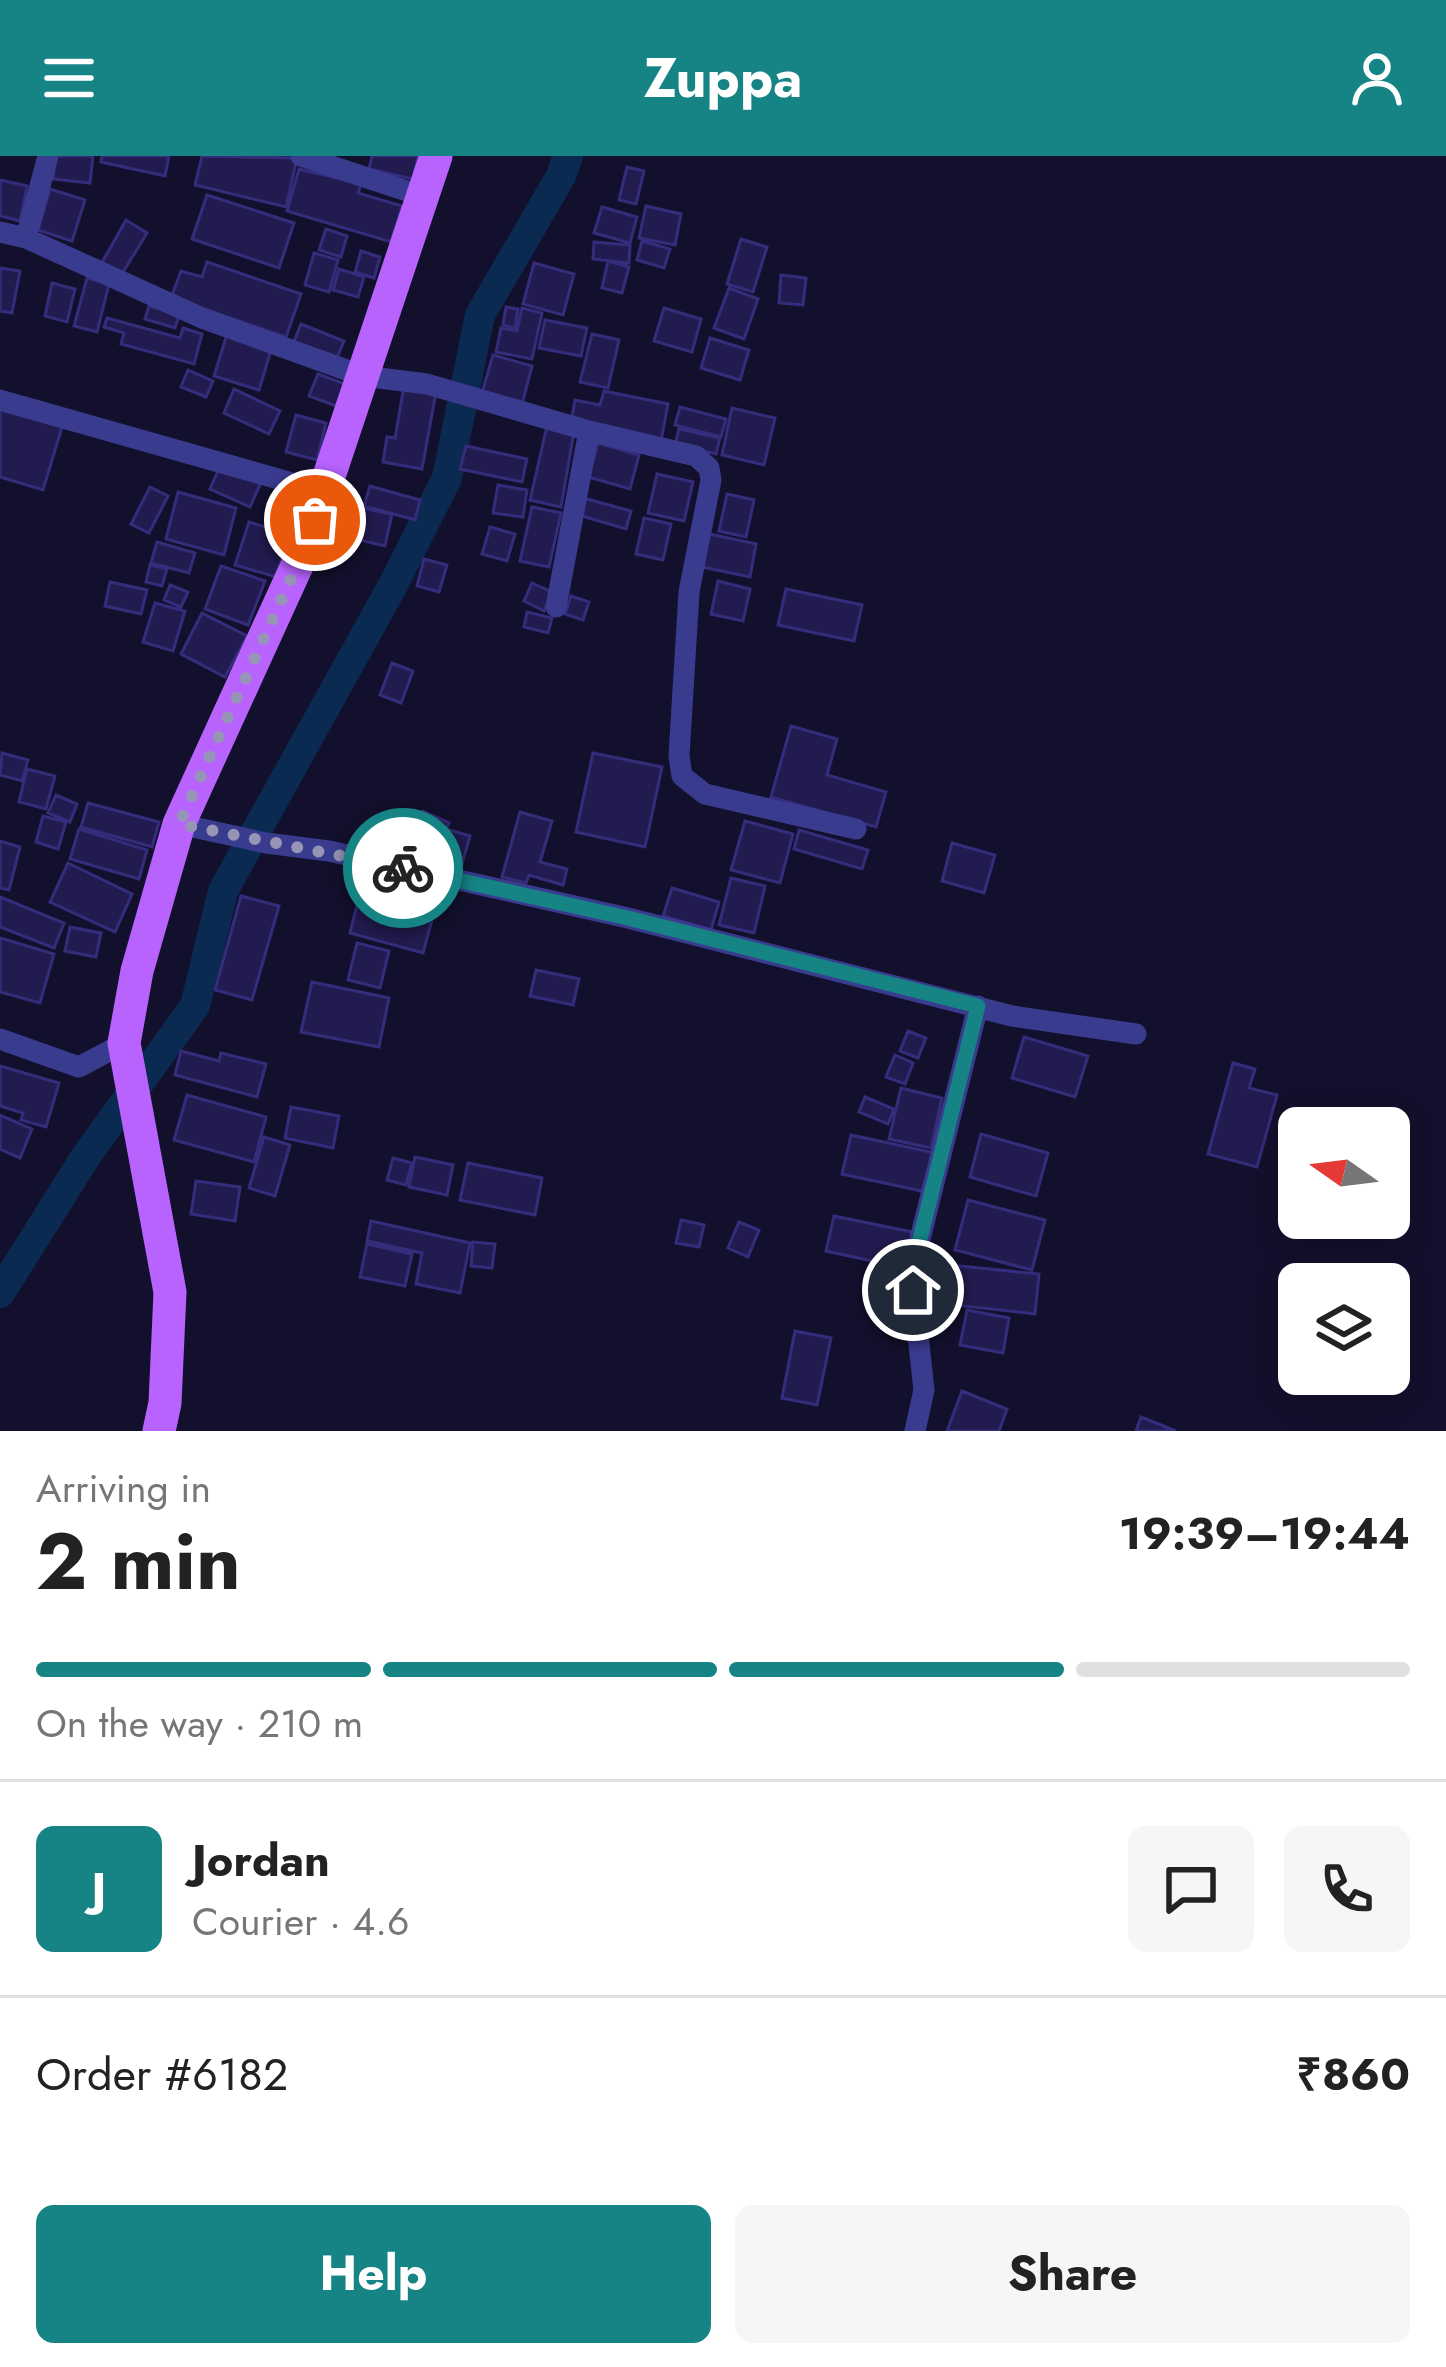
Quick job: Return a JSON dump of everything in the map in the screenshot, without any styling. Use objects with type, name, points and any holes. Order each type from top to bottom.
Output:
[{"type":"main road","points":[[159,1431],[165,1403],[170,1292],[124,1043],[137,971],[179,824],[305,548],[436,156]]},
{"type":"street","points":[[26,238],[48,156]]},
{"type":"street","points":[[301,156],[422,196]]},
{"type":"street","points":[[0,232],[26,238],[202,318],[363,376],[428,383],[696,456],[709,468],[711,480],[688,611],[682,776],[705,794],[856,829]]},
{"type":"street","points":[[0,400],[324,492]]},
{"type":"street","points":[[556,607],[589,430]]},
{"type":"street","points":[[179,824],[329,851],[628,918],[1012,1016],[1136,1034]]},
{"type":"street","points":[[915,1431],[924,1390],[913,1290],[916,1255],[978,1006]]},
{"type":"street","points":[[0,1039],[79,1067],[124,1043]]},
{"type":"building","points":[[56,156],[93,156],[90,183],[53,179]]},
{"type":"building","points":[[102,156],[169,156],[165,176],[101,162]]},
{"type":"building","points":[[202,156],[297,158],[286,207],[195,185]]},
{"type":"building","points":[[372,156],[418,156],[413,179],[369,169]]},
{"type":"building","points":[[627,167],[644,171],[636,204],[619,200]]},
{"type":"building","points":[[299,169],[361,184],[358,193],[402,206],[391,242],[287,211]]},
{"type":"building","points":[[0,180],[27,186],[20,221],[0,216]]},
{"type":"building","points":[[50,189],[85,200],[72,241],[38,230]]},
{"type":"building","points":[[207,195],[294,223],[279,268],[192,239]]},
{"type":"building","points":[[646,206],[681,214],[675,245],[639,238]]},
{"type":"building","points":[[602,207],[637,217],[630,243],[594,233]]},
{"type":"building","points":[[126,220],[147,233],[120,277],[100,266]]},
{"type":"building","points":[[326,229],[347,236],[341,257],[319,250]]},
{"type":"building","points":[[741,239],[767,247],[753,292],[727,284]]},
{"type":"building","points":[[642,241],[670,249],[664,268],[637,260]]},
{"type":"building","points":[[594,242],[630,245],[629,263],[593,259]]},
{"type":"building","points":[[361,251],[380,257],[374,278],[355,272]]},
{"type":"building","points":[[314,253],[338,260],[329,292],[305,285]]},
{"type":"building","points":[[608,261],[629,267],[622,293],[602,288]]},
{"type":"building","points":[[207,262],[301,294],[286,337],[171,298],[181,271],[202,277]]},
{"type":"building","points":[[534,263],[574,274],[563,315],[523,304]]},
{"type":"building","points":[[0,268],[20,271],[12,313],[0,311]]},
{"type":"building","points":[[339,269],[364,277],[358,297],[333,290]]},
{"type":"building","points":[[781,275],[806,278],[803,305],[779,303]]},
{"type":"building","points":[[87,278],[109,284],[97,332],[74,326]]},
{"type":"building","points":[[52,283],[75,289],[67,322],[45,316]]},
{"type":"building","points":[[729,288],[758,299],[744,339],[714,328]]},
{"type":"building","points":[[149,306],[179,315],[175,328],[145,319]]},
{"type":"building","points":[[506,307],[518,309],[515,328],[503,325]]},
{"type":"building","points":[[522,308],[542,313],[532,359],[496,352],[501,328],[517,331]]},
{"type":"building","points":[[664,308],[701,319],[692,352],[654,341]]},
{"type":"building","points":[[107,318],[180,338],[183,328],[202,334],[194,364],[121,344],[124,333],[104,327]]},
{"type":"building","points":[[545,320],[587,328],[581,356],[539,348]]},
{"type":"building","points":[[301,324],[344,341],[336,360],[293,344]]},
{"type":"building","points":[[227,334],[272,347],[259,390],[214,376]]},
{"type":"building","points":[[592,334],[619,340],[608,388],[580,382]]},
{"type":"building","points":[[710,338],[749,350],[740,380],[701,368]]},
{"type":"building","points":[[493,355],[532,366],[521,408],[481,396]]},
{"type":"building","points":[[188,370],[213,381],[206,397],[181,387]]},
{"type":"building","points":[[318,374],[345,384],[336,406],[309,396]]},
{"type":"building","points":[[404,386],[436,392],[422,469],[383,462],[387,437],[395,438]]},
{"type":"building","points":[[234,389],[280,411],[269,434],[224,413]]},
{"type":"building","points":[[604,391],[668,404],[661,441],[571,423],[575,400],[600,405]]},
{"type":"building","points":[[0,404],[63,424],[43,490],[0,477]]},
{"type":"building","points":[[680,407],[726,419],[721,437],[675,425]]},
{"type":"building","points":[[732,408],[775,418],[764,465],[722,455]]},
{"type":"building","points":[[296,415],[326,423],[317,460],[286,452]]},
{"type":"building","points":[[547,426],[574,432],[561,507],[530,500]]},
{"type":"building","points":[[679,429],[720,438],[716,454],[675,444]]},
{"type":"building","points":[[598,443],[639,455],[630,489],[588,477]]},
{"type":"building","points":[[466,446],[527,459],[522,482],[460,469]]},
{"type":"building","points":[[220,466],[262,480],[250,507],[210,489]]},
{"type":"building","points":[[657,474],[693,482],[684,521],[648,513]]},
{"type":"building","points":[[498,485],[527,490],[523,517],[493,513]]},
{"type":"building","points":[[370,486],[420,500],[415,520],[364,506]]},
{"type":"building","points":[[150,487],[168,496],[149,533],[131,524]]},
{"type":"building","points":[[178,492],[236,508],[224,555],[166,539]]},
{"type":"building","points":[[727,494],[754,500],[746,537],[719,531]]},
{"type":"building","points":[[280,496],[299,500],[294,521],[275,517]]},
{"type":"building","points":[[580,497],[631,511],[626,529],[575,514]]},
{"type":"building","points":[[532,507],[561,513],[549,567],[520,561]]},
{"type":"building","points":[[362,508],[392,514],[385,546],[355,539]]},
{"type":"building","points":[[644,518],[671,524],[663,560],[636,554]]},
{"type":"building","points":[[249,522],[289,534],[276,577],[235,565]]},
{"type":"building","points":[[490,527],[515,534],[507,561],[482,554]]},
{"type":"building","points":[[705,533],[756,544],[750,577],[698,566]]},
{"type":"building","points":[[157,542],[195,553],[189,573],[151,563]]},
{"type":"building","points":[[424,559],[447,565],[439,592],[417,586]]},
{"type":"building","points":[[150,565],[167,569],[162,586],[146,582]]},
{"type":"building","points":[[221,566],[265,581],[248,625],[205,609]]},
{"type":"building","points":[[718,581],[750,589],[743,621],[711,614]]},
{"type":"building","points":[[110,582],[147,590],[141,614],[105,606]]},
{"type":"building","points":[[532,583],[552,592],[544,611],[524,601]]},
{"type":"building","points":[[170,585],[188,592],[181,607],[164,600]]},
{"type":"building","points":[[786,589],[862,605],[854,641],[778,625]]},
{"type":"building","points":[[571,596],[589,602],[583,620],[565,614]]},
{"type":"building","points":[[155,603],[185,611],[173,651],[143,642]]},
{"type":"building","points":[[527,612],[552,618],[548,633],[524,627]]},
{"type":"building","points":[[202,613],[247,636],[225,677],[181,654]]},
{"type":"building","points":[[392,663],[413,671],[401,703],[380,695]]},
{"type":"building","points":[[791,726],[837,739],[827,775],[886,792],[876,827],[771,797]]},
{"type":"building","points":[[2,753],[28,760],[22,781],[0,775]]},
{"type":"building","points":[[593,753],[662,767],[645,847],[576,832]]},
{"type":"building","points":[[27,769],[55,776],[46,809],[19,802]]},
{"type":"building","points":[[56,795],[77,804],[70,822],[48,813]]},
{"type":"building","points":[[88,803],[159,822],[152,847],[81,827]]},
{"type":"building","points":[[423,811],[449,823],[428,871],[386,852],[397,827],[413,834]]},
{"type":"building","points":[[520,812],[552,821],[540,862],[567,869],[563,885],[529,875],[526,883],[502,877]]},
{"type":"building","points":[[43,816],[66,822],[58,849],[36,842]]},
{"type":"building","points":[[745,821],[793,834],[780,883],[731,870]]},
{"type":"building","points":[[79,829],[147,850],[139,879],[70,859]]},
{"type":"building","points":[[446,829],[470,836],[460,871],[437,865]]},
{"type":"building","points":[[799,830],[868,850],[862,869],[794,849]]},
{"type":"building","points":[[0,841],[20,847],[9,890],[0,888]]},
{"type":"building","points":[[952,843],[995,855],[984,893],[942,881]]},
{"type":"building","points":[[68,863],[132,894],[115,932],[50,902]]},
{"type":"building","points":[[365,874],[439,894],[423,953],[350,933]]},
{"type":"building","points":[[731,878],[765,886],[754,933],[719,925]]},
{"type":"building","points":[[672,888],[719,902],[711,930],[663,916]]},
{"type":"building","points":[[241,896],[279,906],[252,1000],[215,990]]},
{"type":"building","points":[[0,897],[64,923],[54,948],[0,927]]},
{"type":"building","points":[[70,927],[101,933],[96,957],[65,951]]},
{"type":"building","points":[[0,938],[54,954],[40,1003],[0,992]]},
{"type":"building","points":[[357,943],[389,951],[380,988],[348,980]]},
{"type":"building","points":[[536,970],[579,979],[573,1005],[530,996]]},
{"type":"building","points":[[312,982],[389,998],[379,1047],[301,1032]]},
{"type":"building","points":[[908,1031],[926,1038],[918,1058],[900,1051]]},
{"type":"building","points":[[1024,1037],[1088,1056],[1075,1097],[1012,1078]]},
{"type":"building","points":[[181,1051],[219,1061],[221,1053],[266,1064],[257,1097],[175,1075]]},
{"type":"building","points":[[895,1055],[913,1063],[905,1084],[886,1077]]},
{"type":"building","points":[[1233,1063],[1255,1069],[1249,1088],[1277,1095],[1257,1167],[1208,1154]]},
{"type":"building","points":[[0,1066],[59,1083],[46,1127],[21,1120],[23,1113],[0,1106]]},
{"type":"building","points":[[901,1088],[942,1098],[931,1148],[889,1139]]},
{"type":"building","points":[[187,1095],[266,1117],[254,1162],[174,1140]]},
{"type":"building","points":[[865,1097],[894,1109],[888,1124],[859,1112]]},
{"type":"building","points":[[291,1107],[339,1116],[333,1148],[285,1138]]},
{"type":"building","points":[[0,1115],[32,1129],[20,1158],[0,1149]]},
{"type":"building","points":[[981,1134],[1048,1153],[1036,1196],[970,1177]]},
{"type":"building","points":[[851,1135],[935,1153],[926,1192],[842,1174]]},
{"type":"building","points":[[264,1137],[290,1145],[275,1196],[249,1188]]},
{"type":"building","points":[[415,1157],[453,1165],[447,1195],[409,1187]]},
{"type":"building","points":[[393,1158],[412,1163],[406,1185],[387,1180]]},
{"type":"building","points":[[468,1163],[542,1178],[535,1215],[460,1200]]},
{"type":"building","points":[[196,1181],[240,1187],[235,1221],[191,1214]]},
{"type":"building","points":[[968,1200],[1045,1220],[1032,1270],[955,1250]]},
{"type":"building","points":[[834,1216],[912,1232],[904,1268],[826,1251]]},
{"type":"building","points":[[681,1220],[704,1225],[699,1247],[676,1243]]},
{"type":"building","points":[[371,1221],[470,1243],[460,1293],[416,1284],[422,1253],[367,1241]]},
{"type":"building","points":[[739,1222],[759,1230],[748,1257],[728,1248]]},
{"type":"building","points":[[473,1242],[495,1244],[492,1268],[471,1266]]},
{"type":"building","points":[[367,1244],[412,1254],[405,1286],[360,1277]]},
{"type":"building","points":[[950,1265],[1039,1274],[1035,1314],[946,1304]]},
{"type":"building","points":[[967,1310],[1009,1318],[1003,1353],[960,1345]]},
{"type":"building","points":[[795,1331],[831,1338],[817,1405],[782,1398]]},
{"type":"building","points":[[962,1391],[1007,1409],[999,1431],[947,1431]]},
{"type":"building","points":[[1141,1417],[1176,1431],[1136,1431]]},
{"type":"waterway","points":[[0,1293],[88,1153],[195,1006],[223,891],[392,587],[447,478],[480,315],[568,156]]},
{"type":"way so far","points":[[315,520],[179,824],[403,868]]},
{"type":"route","points":[[403,868],[628,918],[978,1006],[916,1255],[913,1290]]}]
